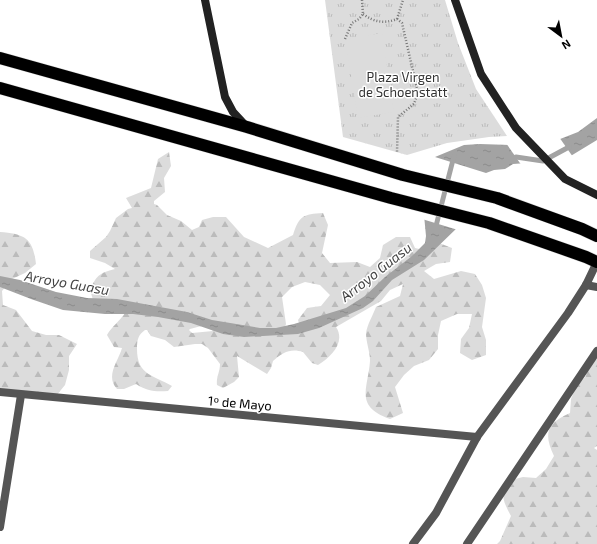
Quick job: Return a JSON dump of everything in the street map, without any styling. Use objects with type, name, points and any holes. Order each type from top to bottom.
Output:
[{"type":"highway","points":[[0,58],[247,127],[403,175],[497,198],[582,229],[597,236]]},
{"type":"highway","points":[[0,88],[391,198],[489,223],[597,262]]},
{"type":"street","points":[[205,0],[225,97],[233,112],[247,127]]},
{"type":"street","points":[[455,0],[481,74],[516,128],[565,178],[597,195]]},
{"type":"street","points":[[413,544],[436,513],[477,437],[547,344],[586,284],[597,262]]},
{"type":"street","points":[[586,284],[597,287]]},
{"type":"street","points":[[467,544],[597,351]]},
{"type":"street","name":"1º de Mayo","points":[[0,392],[477,437]]},
{"type":"street","points":[[0,527],[22,395]]},
{"type":"path","points":[[345,39],[352,23],[359,19],[363,14],[362,0]]},
{"type":"path","points":[[363,14],[372,20],[390,22],[397,19],[403,0]]},
{"type":"path","points":[[397,19],[402,23],[418,93],[414,104],[398,117],[397,152]]},
{"type":"green space","name":"Plaza Virgen de Schoenstatt","points":[[325,0],[445,0],[458,43],[476,89],[507,136],[447,143],[407,155],[343,137]]},
{"type":"green space","points":[[382,33],[394,112],[358,118],[345,39]]},
{"type":"green space","points":[[169,152],[171,166],[164,178],[165,192],[154,201],[154,204],[167,215],[181,221],[192,230],[199,227],[202,220],[213,217],[226,217],[244,237],[268,248],[293,235],[297,224],[306,215],[323,213],[328,225],[322,253],[330,263],[357,262],[370,267],[380,258],[383,245],[396,237],[410,237],[415,248],[428,251],[439,243],[452,248],[450,262],[436,264],[424,271],[434,279],[461,271],[475,274],[482,285],[486,298],[482,327],[486,340],[486,355],[472,360],[460,353],[461,339],[469,328],[472,314],[457,314],[441,321],[438,335],[438,349],[429,360],[414,366],[404,375],[395,387],[403,413],[390,419],[371,408],[367,402],[366,396],[370,361],[366,333],[376,307],[400,296],[403,284],[390,290],[381,301],[336,327],[339,333],[339,338],[336,349],[328,358],[318,365],[312,363],[303,352],[295,350],[280,355],[273,361],[267,374],[237,356],[239,377],[234,382],[223,388],[217,385],[220,364],[208,348],[202,344],[174,347],[165,340],[151,336],[147,330],[145,330],[139,336],[137,343],[140,364],[147,373],[172,386],[168,391],[148,390],[136,384],[124,389],[117,389],[112,379],[112,374],[122,348],[114,347],[107,335],[125,313],[94,303],[90,290],[94,281],[105,272],[115,269],[105,263],[90,258],[90,251],[106,237],[116,218],[128,209],[132,208],[126,198],[151,188],[158,159]],"holes":[[[305,282],[320,285],[330,295],[321,306],[307,308],[298,320],[301,329],[283,333],[286,324],[282,297],[292,287]],[[205,325],[213,331],[192,333],[189,330]]]},
{"type":"green space","points":[[0,232],[16,234],[26,239],[33,248],[36,264],[25,273],[12,279],[2,291],[3,305],[16,310],[32,331],[46,335],[59,335],[77,344],[69,356],[69,370],[65,385],[56,396],[9,391],[0,388]]},
{"type":"green space","points":[[597,359],[597,446],[594,448],[597,450],[597,544],[497,544],[500,541],[511,516],[504,501],[504,494],[507,485],[511,480],[523,477],[536,478],[546,469],[554,456],[549,441],[549,430],[556,421],[570,413],[571,399],[576,387],[586,376],[589,363]]},
{"type":"water","points":[[597,118],[597,140],[569,157],[555,141],[578,132]]},
{"type":"water","points":[[464,145],[513,145],[527,163],[513,164],[505,169],[494,170],[486,173],[435,157]]},
{"type":"water","points":[[424,215],[459,226],[424,260],[392,280],[373,301],[363,308],[319,328],[298,334],[244,337],[223,334],[191,323],[158,317],[63,310],[0,287],[0,276],[20,280],[56,292],[87,298],[117,299],[187,312],[212,320],[260,328],[276,328],[346,308],[365,296],[425,243],[426,236]]},
{"type":"pier","points":[[559,137],[573,157],[567,158],[553,142]]},
{"type":"pier","points":[[506,143],[515,144],[528,162],[528,165],[522,166]]},
{"type":"pier","points":[[423,213],[460,225],[461,227],[458,230],[422,219]]},
{"type":"waterway","name":"Arroyo Guasu","points":[[516,157],[543,161],[569,147]]},
{"type":"waterway","name":"Arroyo Guasu","points":[[436,226],[454,156]]}]
